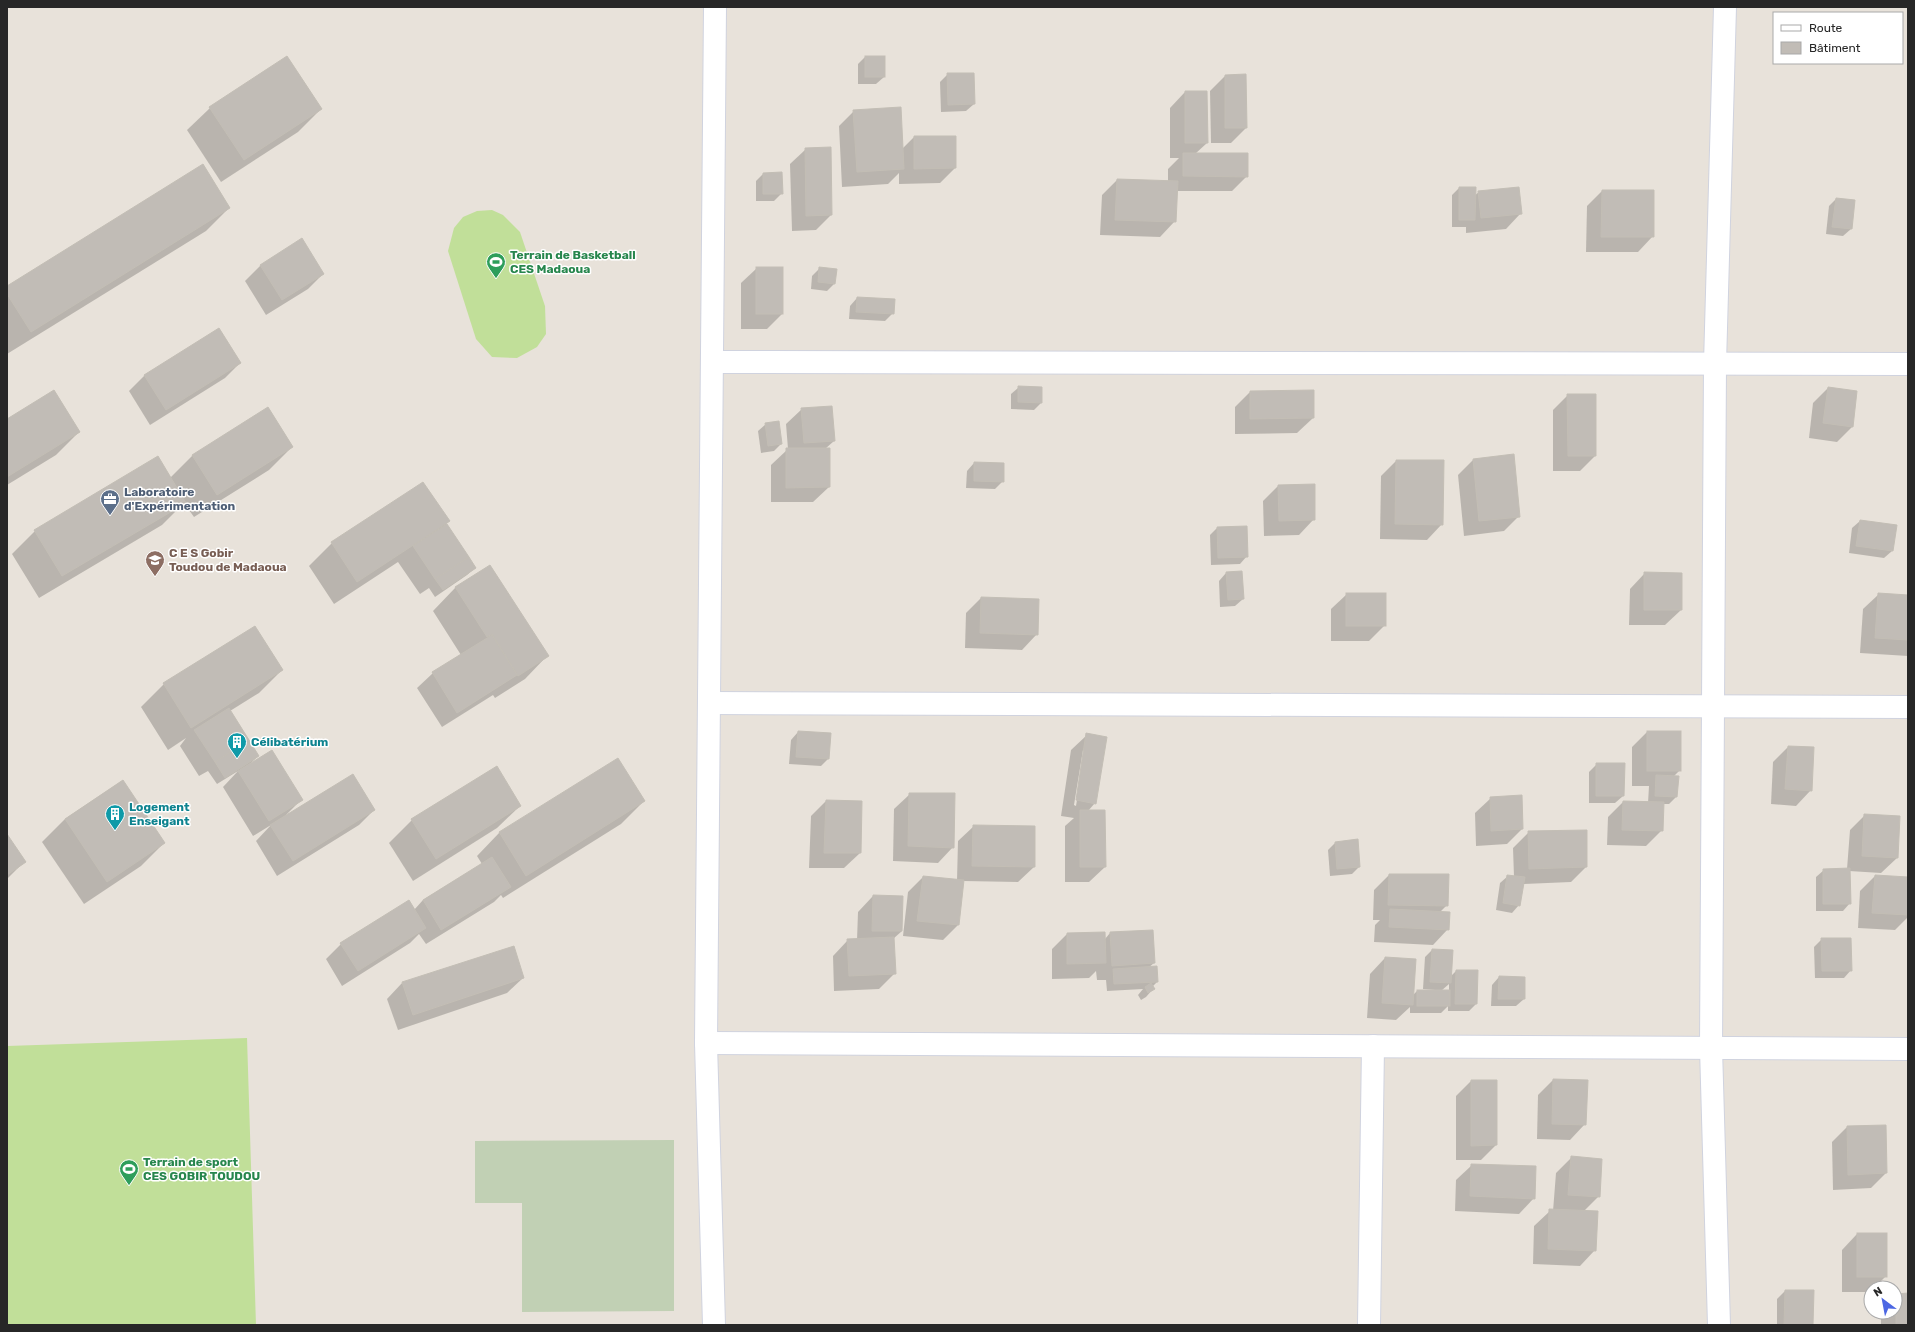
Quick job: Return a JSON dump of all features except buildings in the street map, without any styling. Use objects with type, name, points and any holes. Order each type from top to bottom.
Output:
[{"type":"street","points":[[714,1325],[706,1043],[715,7]]},
{"type":"street","points":[[1719,1325],[1711,1048],[1715,364],[1724,7]]},
{"type":"street","points":[[712,362],[1908,364]]},
{"type":"street","points":[[709,703],[1908,706]]},
{"type":"street","points":[[706,1043],[1908,1049]]},
{"type":"street","points":[[1369,1325],[1373,1046]]},
{"type":"green space","name":"Terrain de Basketball CES Madaoua","points":[[492,210],[503,215],[520,232],[545,306],[546,334],[537,347],[517,358],[492,357],[476,339],[448,251],[454,228],[463,217],[477,211]]},
{"type":"green space","name":"Terrain de sport CES GOBIR TOUDOU","points":[[247,1038],[256,1325],[7,1325],[7,1046]]},
{"type":"green space","points":[[674,1140],[674,1311],[522,1312],[522,1203],[475,1203],[475,1141]]},
{"type":"place","name":"Terrain de Basketball CES Madaoua","points":[[496,279]]},
{"type":"place","name":"Laboratoire d'Expérimentation","points":[[110,516]]},
{"type":"place","name":"C E S Gobir Toudou de Madaoua","points":[[155,577]]},
{"type":"place","name":"Célibatérium","points":[[237,759]]},
{"type":"place","name":"Logement Enseigant","points":[[115,831]]},
{"type":"place","name":"Terrain de sport CES GOBIR TOUDOU","points":[[129,1186]]}]
